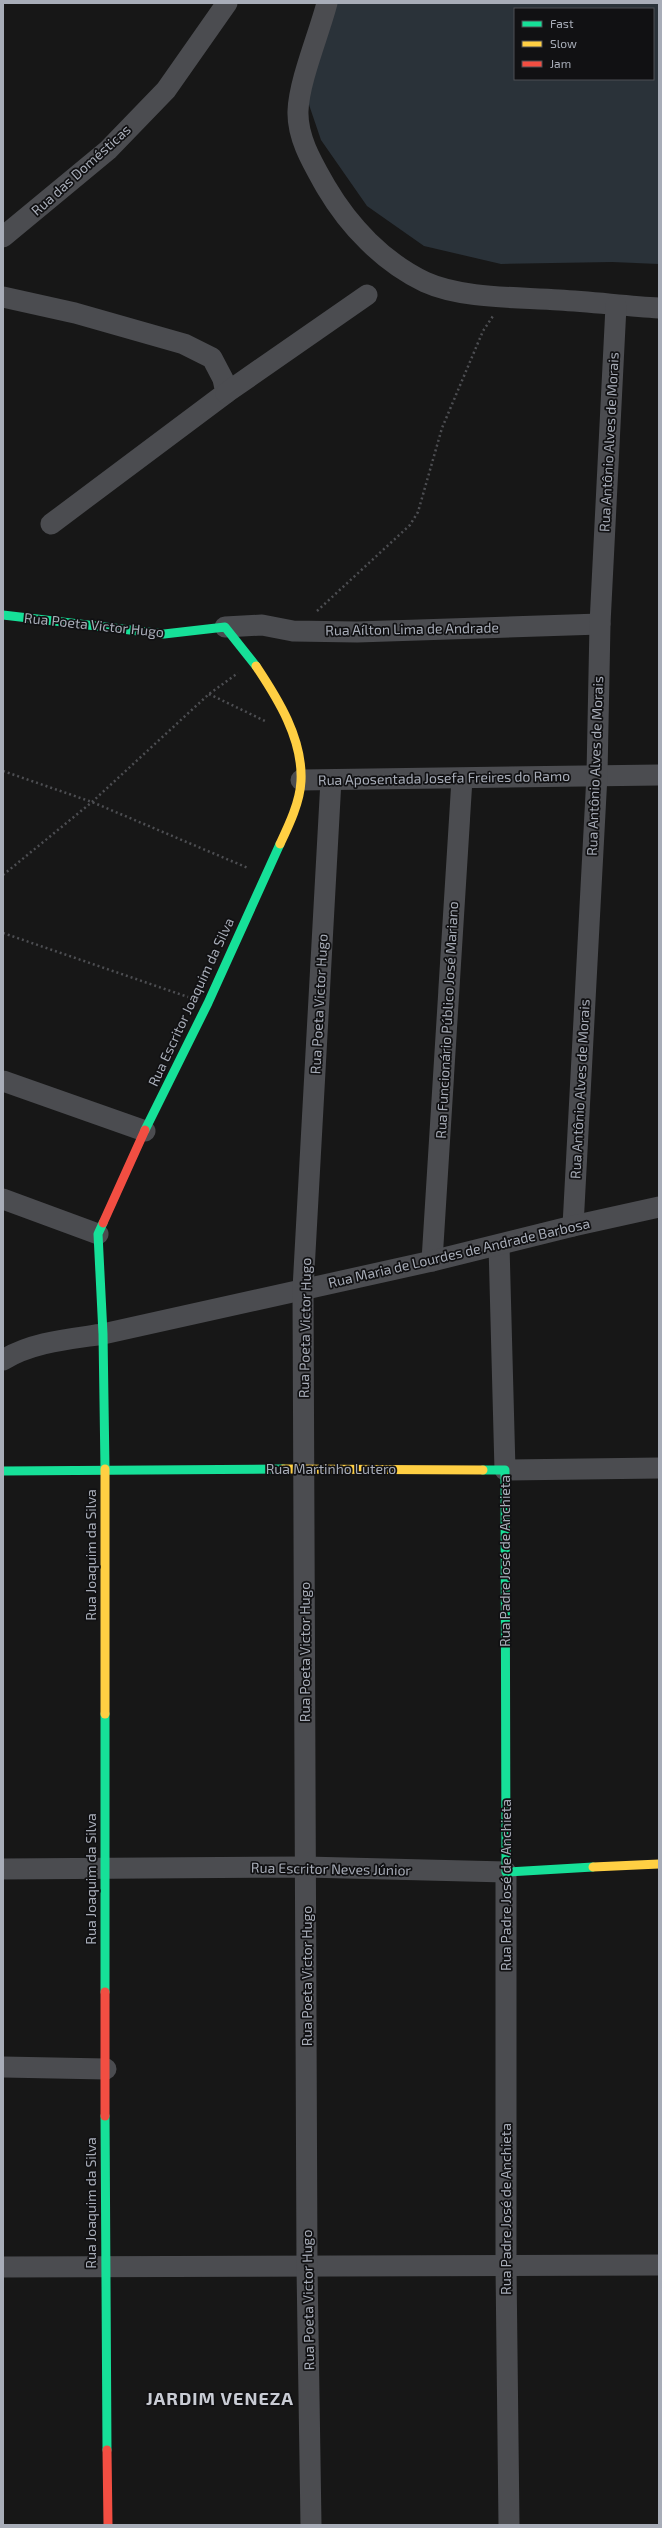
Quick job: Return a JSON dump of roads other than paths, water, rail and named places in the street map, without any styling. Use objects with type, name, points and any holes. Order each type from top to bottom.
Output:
[{"type":"street","name":"Rua das Domésticas","points":[[3,237],[58,193],[118,139],[166,90],[227,3]]},
{"type":"street","points":[[327,3],[300,97],[299,126],[312,161],[340,211],[356,231],[404,270],[426,282],[455,290],[506,297],[659,308]]},
{"type":"street","points":[[51,524],[226,393],[367,295]]},
{"type":"street","points":[[3,297],[75,313],[184,344],[212,358],[223,379],[226,393]]},
{"type":"street","name":"Rua Antônio Alves de Morais","points":[[573,1226],[597,775],[600,624],[616,306]]},
{"type":"street","name":"Rua Poeta Victor Hugo","points":[[3,616],[164,634],[225,627]]},
{"type":"street","name":"Rua Aílton Lima de Andrade","points":[[225,627],[262,625],[293,631],[357,632],[600,624]]},
{"type":"street","points":[[225,627],[252,662],[295,736],[300,762],[301,780]]},
{"type":"street","name":"Rua Aposentada Josefa Freires do Ramo","points":[[301,780],[462,779],[597,775],[659,775]]},
{"type":"street","name":"Rua Funcionário Público José Mariano","points":[[432,1261],[462,779]]},
{"type":"street","name":"Rua Escritor Joaquim da Silva","points":[[98,1234],[145,1131],[208,1003],[296,805],[301,780]]},
{"type":"street","name":"Rua Poeta Victor Hugo","points":[[311,2525],[307,2267],[303,1289],[331,780]]},
{"type":"street","points":[[3,1081],[145,1131]]},
{"type":"street","points":[[3,1199],[98,1234]]},
{"type":"street","name":"Rua Maria de Lourdes de Andrade Barbosa","points":[[3,1360],[14,1353],[50,1343],[103,1334],[432,1261],[573,1226],[659,1207]]},
{"type":"street","name":"Rua Joaquim da Silva","points":[[98,1234],[103,1334],[105,1470],[105,2266],[108,2525]]},
{"type":"street","name":"Rua Padre José de Anchieta","points":[[499,1245],[505,1470],[506,2266],[509,2525]]},
{"type":"street","name":"Rua Martinho Lutero","points":[[3,1471],[304,1469],[505,1470],[659,1468]]},
{"type":"street","name":"Rua Escritor Neves Júnior","points":[[3,1869],[306,1867],[506,1872],[659,1864]]},
{"type":"street","points":[[3,2067],[106,2069]]},
{"type":"street","points":[[3,2267],[659,2265]]},
{"type":"district","name":"JARDIM VENEZA","points":[[220,2399]]}]
